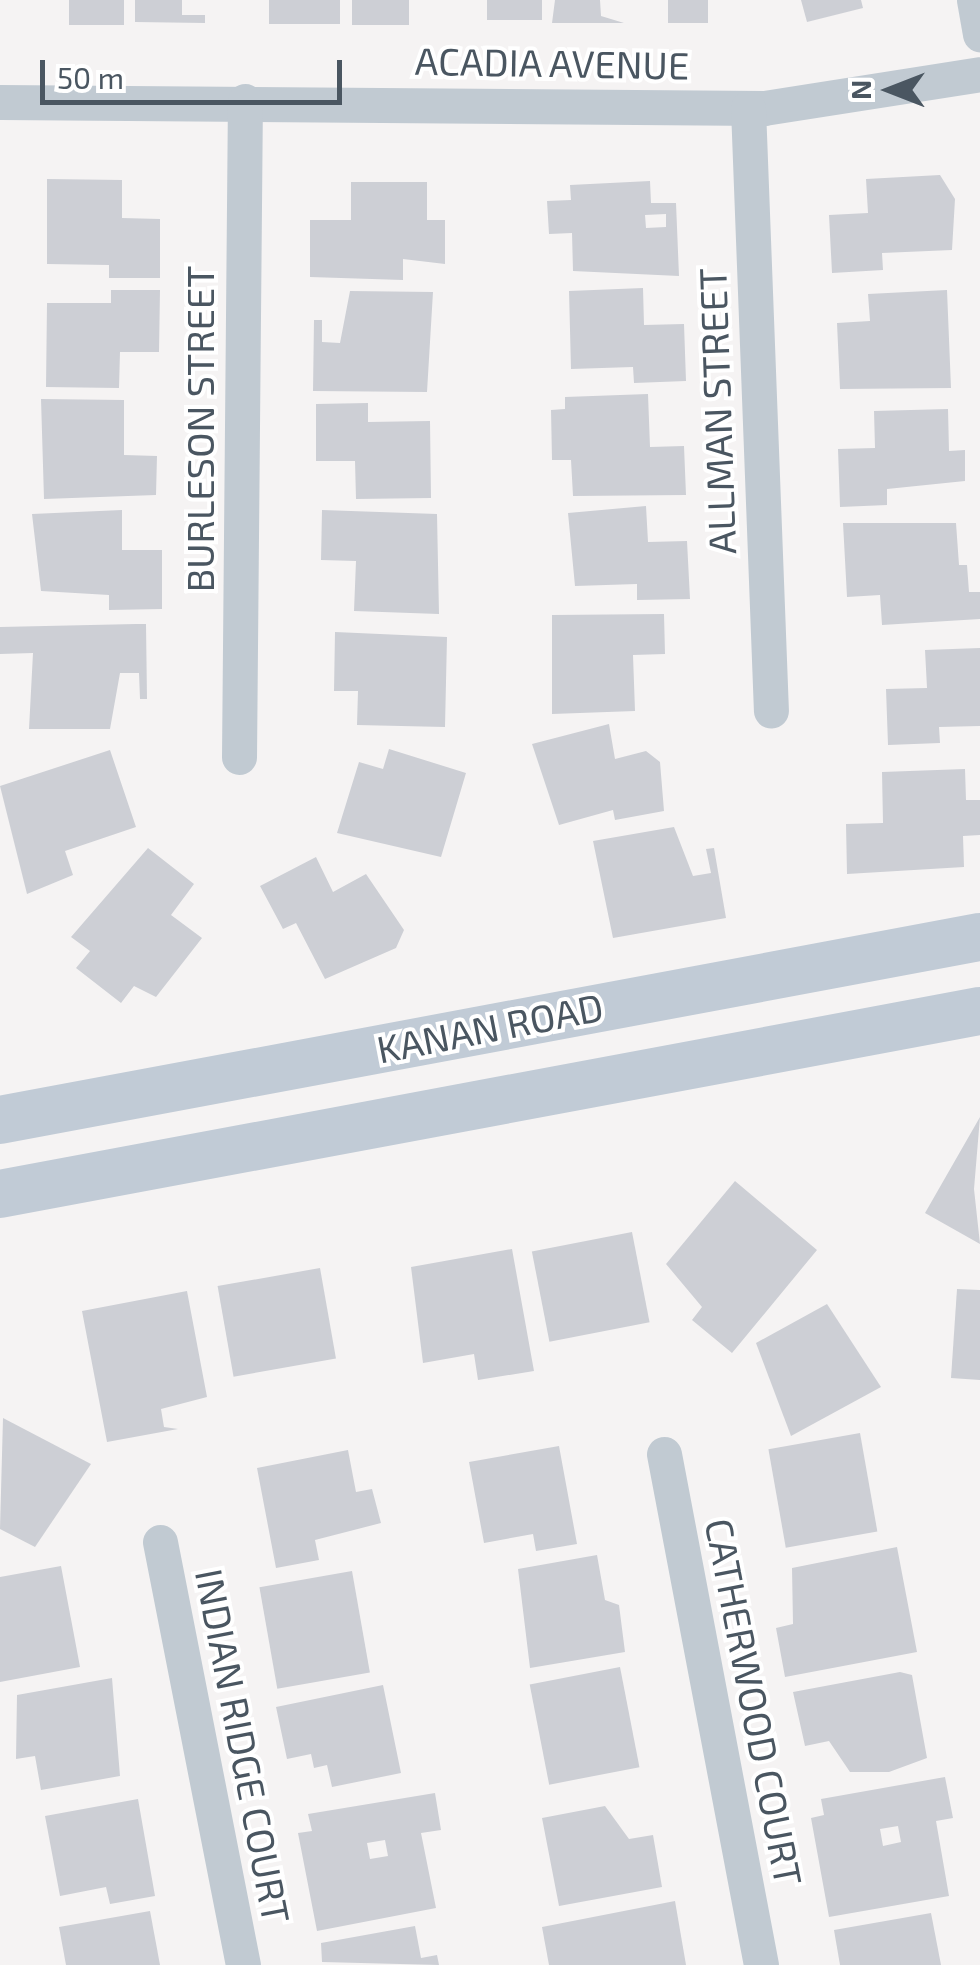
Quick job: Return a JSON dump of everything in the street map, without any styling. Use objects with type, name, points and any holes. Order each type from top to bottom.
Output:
[{"type":"main road","name":"KANAN ROAD","points":[[0,1120],[980,937]]},
{"type":"main road","name":"KANAN ROAD","points":[[0,1194],[980,1011]]},
{"type":"street","points":[[974,0],[980,34]]},
{"type":"street","name":"ACADIA AVENUE","points":[[0,102],[748,108],[980,74]]},
{"type":"street","name":"BURLESON STREET","points":[[239,757],[245,101]]},
{"type":"street","name":"ALLMAN STREET","points":[[748,108],[771,712]]},
{"type":"street","name":"CATHERWOOD COURT","points":[[664,1454],[761,1965]]},
{"type":"street","name":"INDIAN RIDGE COURT","points":[[160,1542],[243,1965]]},
{"type":"building","points":[[69,0],[124,0],[124,25],[69,25]]},
{"type":"building","points":[[135,0],[182,0],[182,15],[205,15],[205,23],[135,22]]},
{"type":"building","points":[[269,0],[340,0],[340,24],[269,24]]},
{"type":"building","points":[[352,0],[409,0],[409,25],[352,25]]},
{"type":"building","points":[[487,0],[542,0],[542,20],[487,20]]},
{"type":"building","points":[[555,0],[600,0],[601,16],[624,23],[552,23]]},
{"type":"building","points":[[668,0],[708,0],[708,23],[668,23]]},
{"type":"building","points":[[801,0],[861,0],[863,8],[807,22]]},
{"type":"building","points":[[940,175],[955,199],[952,250],[882,253],[883,270],[832,273],[829,215],[868,213],[866,179]]},
{"type":"building","points":[[47,179],[122,180],[122,218],[160,219],[160,278],[109,278],[109,265],[47,264]]},
{"type":"building","points":[[650,181],[651,203],[676,203],[679,276],[573,271],[572,233],[549,234],[547,201],[571,200],[570,185]],"holes":[[[666,214],[666,227],[646,228],[645,215]]]},
{"type":"building","points":[[351,182],[427,182],[427,220],[445,220],[445,264],[403,259],[403,280],[310,277],[310,220],[351,220]]},
{"type":"building","points":[[643,288],[644,325],[684,324],[686,381],[634,383],[633,367],[571,369],[569,291]]},
{"type":"building","points":[[111,290],[160,290],[159,352],[120,352],[119,388],[46,387],[47,303],[111,303]]},
{"type":"building","points":[[947,290],[951,388],[840,389],[837,323],[870,321],[868,294]]},
{"type":"building","points":[[350,291],[433,292],[427,392],[313,391],[314,320],[322,320],[322,342],[340,343]]},
{"type":"building","points":[[648,394],[650,447],[684,446],[686,495],[573,496],[571,460],[552,460],[551,410],[565,409],[565,397]]},
{"type":"building","points":[[41,399],[124,400],[124,455],[157,456],[156,495],[44,499]]},
{"type":"building","points":[[368,403],[368,422],[430,421],[431,498],[356,499],[355,461],[316,461],[316,404]]},
{"type":"building","points":[[948,409],[949,451],[965,450],[965,481],[887,489],[887,505],[840,507],[838,449],[875,448],[874,411]]},
{"type":"building","points":[[646,506],[648,542],[687,541],[690,599],[637,600],[637,584],[575,586],[568,513]]},
{"type":"building","points":[[122,510],[122,550],[162,550],[162,609],[109,610],[109,595],[41,591],[32,514]]},
{"type":"building","points":[[322,510],[437,514],[439,614],[354,611],[356,561],[321,560]]},
{"type":"building","points":[[843,523],[956,523],[959,565],[967,565],[969,592],[980,592],[980,619],[882,625],[880,595],[847,597]]},
{"type":"building","points":[[664,614],[665,654],[633,655],[635,711],[552,714],[552,615]]},
{"type":"building","points":[[146,624],[147,699],[140,699],[139,673],[120,673],[110,729],[29,729],[33,653],[0,654],[0,627]]},
{"type":"building","points":[[335,632],[447,637],[445,727],[357,725],[358,691],[334,691]]},
{"type":"building","points":[[980,648],[980,726],[939,727],[940,743],[888,745],[886,689],[927,688],[925,650]]},
{"type":"building","points":[[609,724],[615,759],[646,751],[660,762],[664,811],[615,820],[613,810],[559,825],[532,744]]},
{"type":"building","points":[[389,749],[466,773],[441,857],[337,833],[359,762],[383,769]]},
{"type":"building","points":[[110,750],[136,827],[65,851],[73,875],[27,894],[0,786]]},
{"type":"building","points":[[965,769],[966,800],[980,800],[980,835],[963,836],[964,867],[847,874],[846,824],[883,823],[882,772]]},
{"type":"building","points":[[674,827],[693,876],[711,873],[706,849],[714,848],[726,918],[613,938],[593,841]]},
{"type":"building","points":[[148,848],[194,884],[171,915],[202,938],[156,997],[134,986],[121,1003],[76,968],[90,951],[71,937]]},
{"type":"building","points":[[316,857],[333,892],[366,874],[404,930],[396,948],[325,979],[296,923],[283,929],[260,886]]},
{"type":"building","points":[[980,1117],[974,1189],[980,1244],[925,1213]]},
{"type":"building","points":[[735,1181],[817,1250],[732,1353],[692,1320],[702,1307],[666,1264]]},
{"type":"building","points":[[632,1232],[650,1322],[549,1342],[532,1251]]},
{"type":"building","points":[[512,1249],[534,1371],[478,1380],[474,1354],[423,1363],[411,1267]]},
{"type":"building","points":[[320,1268],[336,1359],[234,1377],[218,1286]]},
{"type":"building","points":[[957,1289],[980,1290],[980,1380],[951,1378]]},
{"type":"building","points":[[187,1291],[207,1397],[161,1409],[164,1427],[178,1429],[107,1442],[82,1311]]},
{"type":"building","points":[[827,1304],[881,1387],[791,1436],[756,1343]]},
{"type":"building","points":[[3,1418],[91,1464],[35,1547],[0,1529]]},
{"type":"building","points":[[860,1433],[877,1531],[786,1548],[768,1449]]},
{"type":"building","points":[[559,1446],[577,1544],[536,1551],[533,1534],[484,1543],[469,1462]]},
{"type":"building","points":[[348,1450],[356,1492],[372,1489],[381,1523],[315,1540],[319,1560],[276,1568],[257,1468]]},
{"type":"building","points":[[897,1547],[917,1652],[785,1677],[776,1628],[793,1624],[792,1568]]},
{"type":"building","points":[[597,1555],[605,1600],[619,1605],[625,1652],[530,1668],[518,1569]]},
{"type":"building","points":[[61,1566],[80,1667],[0,1682],[0,1577]]},
{"type":"building","points":[[352,1571],[370,1672],[277,1689],[259,1587]]},
{"type":"building","points":[[620,1667],[639,1767],[549,1785],[530,1685]]},
{"type":"building","points":[[900,1672],[912,1675],[927,1758],[889,1772],[850,1772],[829,1741],[805,1746],[793,1692]]},
{"type":"building","points":[[112,1678],[120,1776],[41,1790],[35,1756],[16,1759],[17,1695]]},
{"type":"building","points":[[383,1685],[401,1773],[332,1787],[327,1765],[314,1768],[311,1754],[287,1759],[276,1707]]},
{"type":"building","points":[[945,1777],[953,1818],[936,1821],[949,1896],[829,1917],[811,1818],[824,1815],[821,1799]],"holes":[[[898,1826],[901,1842],[883,1846],[880,1829]]]},
{"type":"building","points":[[435,1793],[441,1830],[421,1833],[436,1908],[317,1931],[298,1833],[312,1831],[308,1814]],"holes":[[[385,1840],[388,1856],[370,1859],[367,1843]]]},
{"type":"building","points":[[138,1799],[155,1896],[110,1904],[106,1887],[60,1896],[45,1816]]},
{"type":"building","points":[[605,1806],[629,1839],[653,1835],[662,1887],[559,1906],[542,1818]]},
{"type":"building","points":[[675,1901],[686,1965],[549,1965],[542,1927]]},
{"type":"building","points":[[150,1911],[160,1965],[66,1965],[59,1927]]},
{"type":"building","points":[[931,1913],[941,1965],[840,1965],[834,1930]]},
{"type":"building","points":[[415,1926],[421,1958],[437,1955],[439,1965],[322,1962],[321,1943]]}]
